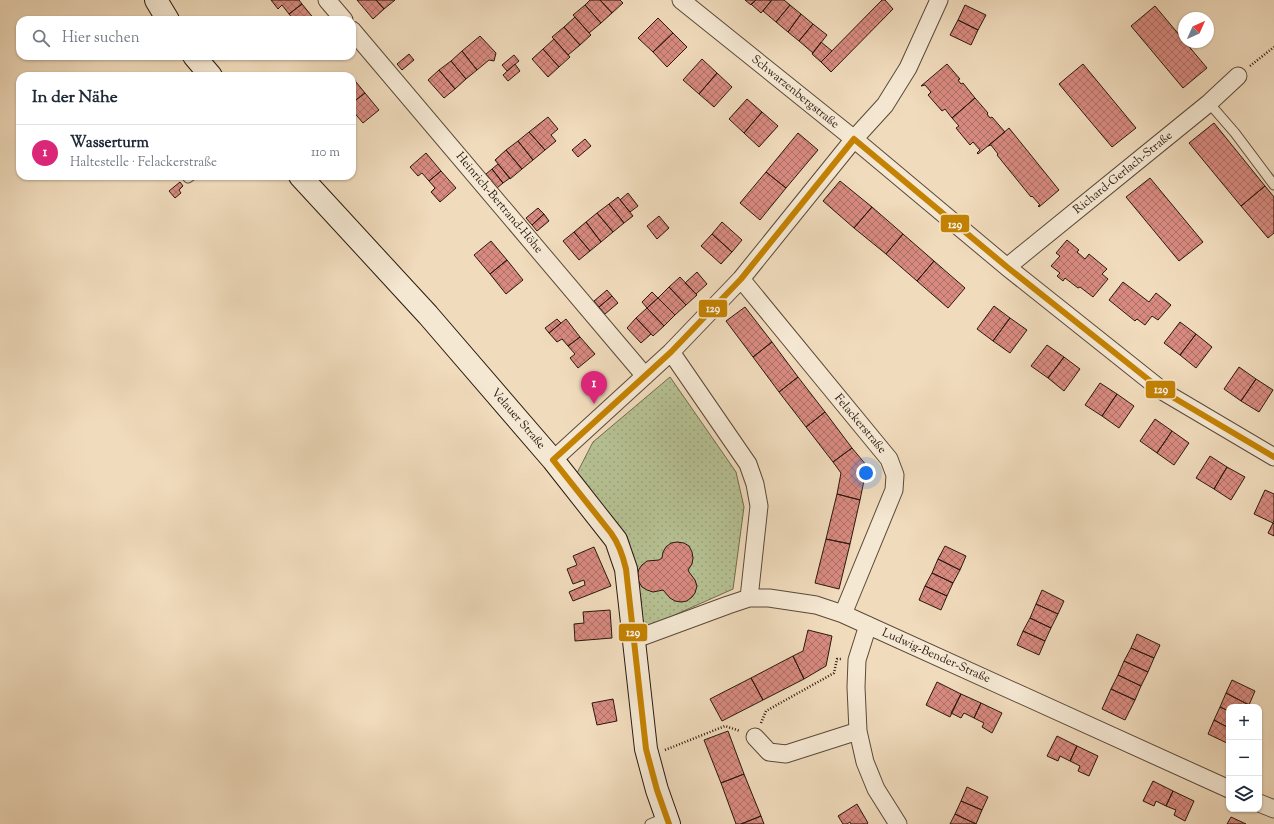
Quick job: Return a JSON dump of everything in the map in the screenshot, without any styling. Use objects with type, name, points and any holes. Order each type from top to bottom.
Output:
[{"type":"main road","points":[[156,0],[166,16]]},
{"type":"main road","points":[[197,60],[208,72]]},
{"type":"main road","name":"Velauer Straße","points":[[304,180],[428,315],[553,460],[611,533],[620,548],[626,569],[646,749],[657,790],[662,822]]},
{"type":"street","points":[[327,0],[341,16]]},
{"type":"street","name":"Schwarzenbergstraße","points":[[681,0],[854,140],[1007,267],[1164,392],[1274,457]]},
{"type":"street","points":[[553,460],[671,352],[741,279],[854,140],[885,105],[908,68],[939,0]]},
{"type":"street","name":"Heinrich-Bertrand-Höhe","points":[[356,35],[645,376]]},
{"type":"street","name":"Richard-Gerlach-Straße","points":[[1007,267],[1209,103],[1238,76]]},
{"type":"street","name":"Felackerstraße","points":[[741,279],[890,459],[895,475],[894,490],[843,614]]},
{"type":"street","points":[[671,352],[748,464],[755,484],[759,506],[749,598]]},
{"type":"street","name":"Ludwig-Bender-Straße","points":[[633,640],[728,604],[749,598],[769,598],[816,605],[843,614],[868,625],[1226,788]]},
{"type":"street","points":[[868,625],[857,660],[856,687],[858,731],[865,762],[876,789],[898,824]]},
{"type":"street","points":[[755,737],[769,752],[786,754],[858,731]]},
{"type":"street","points":[[1262,804],[1274,809]]},
{"type":"lane","points":[[1209,103],[1235,133],[1274,185]]},
{"type":"path","points":[[1238,76],[1274,47]]},
{"type":"path","points":[[665,750],[725,726],[755,737],[766,711],[834,673],[837,659],[857,660]]},
{"type":"green space","points":[[670,377],[736,472],[744,507],[733,589],[643,629],[641,599],[627,536],[576,475],[593,442]]},
{"type":"building","points":[[271,0],[299,0],[302,4],[289,14],[282,5],[278,9]]},
{"type":"building","points":[[357,0],[376,0],[384,9],[373,19]]},
{"type":"building","points":[[376,0],[395,0],[384,9]]},
{"type":"building","points":[[590,0],[600,0],[612,13],[601,23],[585,5]]},
{"type":"building","points":[[600,0],[620,0],[623,3],[612,13]]},
{"type":"building","points":[[745,0],[756,0],[751,5]]},
{"type":"building","points":[[756,0],[771,1],[761,13],[751,4]]},
{"type":"building","points":[[772,0],[784,0],[790,5],[776,22],[763,11]]},
{"type":"building","points":[[882,0],[885,0],[893,9],[831,72],[821,62]]},
{"type":"building","points":[[302,4],[312,16],[291,16],[289,14]]},
{"type":"building","points":[[585,5],[601,23],[589,33],[573,15]]},
{"type":"building","points":[[790,5],[801,14],[788,32],[776,22]]},
{"type":"building","points":[[965,5],[986,15],[978,30],[958,20]]},
{"type":"building","points":[[1155,6],[1178,33],[1178,48],[1190,48],[1207,68],[1183,88],[1131,26]]},
{"type":"building","points":[[801,14],[813,24],[799,41],[788,32]]},
{"type":"building","points":[[575,17],[591,35],[580,45],[564,27]]},
{"type":"building","points":[[658,18],[673,33],[653,52],[638,38]]},
{"type":"building","points":[[958,20],[978,30],[971,45],[950,35]]},
{"type":"building","points":[[813,24],[827,35],[813,53],[799,41]]},
{"type":"building","points":[[564,27],[580,45],[568,55],[552,37]]},
{"type":"building","points":[[673,33],[687,47],[667,67],[653,52]]},
{"type":"building","points":[[480,36],[496,53],[494,61],[489,60],[477,70],[462,51]]},
{"type":"building","points":[[554,39],[570,57],[559,67],[543,49]]},
{"type":"building","points":[[821,42],[832,51],[821,62],[812,54]]},
{"type":"building","points":[[543,49],[559,67],[548,77],[532,59]]},
{"type":"building","points":[[462,51],[477,70],[466,79],[451,61]]},
{"type":"building","points":[[409,54],[414,60],[402,70],[397,64]]},
{"type":"building","points":[[514,55],[519,61],[507,71],[502,65]]},
{"type":"building","points":[[702,59],[717,73],[699,94],[683,80]]},
{"type":"building","points":[[451,61],[466,79],[455,89],[439,70]]},
{"type":"building","points":[[515,64],[520,71],[508,81],[503,75]]},
{"type":"building","points":[[947,64],[960,79],[958,80],[961,84],[963,83],[975,98],[952,118],[945,109],[942,111],[928,95],[931,92],[925,85],[921,86]]},
{"type":"building","points":[[1083,64],[1136,128],[1112,147],[1059,84]]},
{"type":"building","points":[[439,70],[455,89],[444,98],[428,80]]},
{"type":"building","points":[[717,73],[732,87],[714,107],[699,94]]},
{"type":"building","points":[[356,82],[365,93],[356,100]]},
{"type":"building","points":[[365,93],[379,110],[363,123],[356,115],[356,100]]},
{"type":"building","points":[[975,98],[988,113],[987,114],[990,118],[992,117],[1005,132],[978,154],[977,153],[980,150],[973,142],[970,145],[956,128],[959,126],[952,118]]},
{"type":"building","points":[[747,99],[762,112],[744,133],[729,119]]},
{"type":"building","points":[[762,112],[778,126],[759,147],[744,133]]},
{"type":"building","points":[[548,117],[558,129],[551,135],[556,141],[545,150],[529,132]]},
{"type":"building","points":[[1214,123],[1265,186],[1241,206],[1189,143]]},
{"type":"building","points":[[1009,128],[1059,190],[1039,207],[1038,206],[1040,205],[1032,196],[1031,197],[997,155],[998,154],[991,145],[988,146]]},
{"type":"building","points":[[529,132],[545,150],[533,160],[518,141]]},
{"type":"building","points":[[798,133],[818,150],[786,188],[766,172]]},
{"type":"building","points":[[585,139],[591,146],[578,157],[572,150]]},
{"type":"building","points":[[518,141],[533,160],[522,169],[506,150]]},
{"type":"building","points":[[506,150],[522,169],[510,179],[495,160]]},
{"type":"building","points":[[426,153],[441,171],[429,181],[422,173],[418,176],[410,167]]},
{"type":"building","points":[[498,164],[510,178],[503,183],[492,169]]},
{"type":"building","points":[[492,169],[503,183],[497,188],[486,174]]},
{"type":"building","points":[[441,171],[456,188],[440,202],[431,192],[435,188],[429,181]]},
{"type":"building","points":[[766,172],[786,188],[760,220],[740,203]]},
{"type":"building","points":[[1150,178],[1203,242],[1179,261],[1126,197]]},
{"type":"building","points":[[840,181],[872,207],[854,228],[823,201]]},
{"type":"building","points":[[180,182],[183,186],[179,190],[181,193],[175,198],[169,191]]},
{"type":"building","points":[[1265,186],[1274,197],[1274,233],[1268,238],[1241,206]]},
{"type":"building","points":[[628,193],[638,206],[630,212],[620,200]]},
{"type":"building","points":[[618,197],[633,216],[624,223],[609,204]]},
{"type":"building","points":[[609,204],[624,223],[613,232],[597,213]]},
{"type":"building","points":[[872,207],[903,234],[886,254],[854,228]]},
{"type":"building","points":[[538,208],[544,214],[532,225],[526,218]]},
{"type":"building","points":[[597,213],[613,232],[601,242],[586,222]]},
{"type":"building","points":[[544,214],[549,221],[537,231],[532,225]]},
{"type":"building","points":[[659,216],[669,228],[657,239],[647,226]]},
{"type":"building","points":[[586,222],[601,242],[590,251],[574,232]]},
{"type":"building","points":[[722,222],[742,240],[732,252],[712,234]]},
{"type":"building","points":[[574,232],[590,251],[579,260],[563,241]]},
{"type":"building","points":[[712,234],[732,252],[721,264],[701,246]]},
{"type":"building","points":[[903,234],[934,261],[917,281],[886,254]]},
{"type":"building","points":[[1067,240],[1079,250],[1077,252],[1085,259],[1089,254],[1107,269],[1102,274],[1108,279],[1093,297],[1065,278],[1063,281],[1057,276],[1060,273],[1051,266],[1060,256],[1056,253]]},
{"type":"building","points":[[491,241],[507,260],[490,274],[474,255]]},
{"type":"building","points":[[507,260],[523,280],[506,294],[490,274]]},
{"type":"building","points":[[934,261],[965,288],[948,308],[917,281]]},
{"type":"building","points":[[697,272],[707,284],[696,294],[685,283]]},
{"type":"building","points":[[680,277],[697,295],[686,305],[669,287]]},
{"type":"building","points":[[1123,282],[1149,302],[1156,293],[1171,305],[1158,320],[1152,316],[1145,325],[1137,319],[1135,321],[1109,300]]},
{"type":"building","points":[[669,287],[686,305],[675,315],[658,298]]},
{"type":"building","points":[[607,290],[612,296],[599,307],[594,301]]},
{"type":"building","points":[[652,292],[658,298],[647,308],[642,302]]},
{"type":"building","points":[[612,296],[618,303],[605,314],[599,307]]},
{"type":"building","points":[[658,298],[675,315],[664,326],[647,308]]},
{"type":"building","points":[[994,306],[1010,318],[993,341],[977,329]]},
{"type":"building","points":[[745,307],[772,342],[753,357],[726,321]]},
{"type":"building","points":[[647,308],[664,326],[653,336],[636,318]]},
{"type":"building","points":[[636,318],[651,334],[641,343],[627,328]]},
{"type":"building","points":[[1010,318],[1027,330],[1010,353],[993,341]]},
{"type":"building","points":[[557,319],[561,323],[549,333],[545,328]]},
{"type":"building","points":[[566,319],[580,337],[568,346],[562,339],[557,342],[549,333]]},
{"type":"building","points":[[1180,322],[1196,334],[1180,355],[1164,343]]},
{"type":"building","points":[[1196,334],[1212,347],[1196,368],[1180,355]]},
{"type":"building","points":[[580,337],[595,354],[578,368],[570,358],[575,354],[568,346]]},
{"type":"building","points":[[772,342],[798,377],[779,392],[753,357]]},
{"type":"building","points":[[1047,345],[1064,357],[1048,378],[1031,366]]},
{"type":"building","points":[[1064,357],[1080,369],[1064,391],[1048,378]]},
{"type":"building","points":[[1239,367],[1256,379],[1241,401],[1224,389]]},
{"type":"building","points":[[798,377],[825,412],[806,427],[779,392]]},
{"type":"building","points":[[1256,379],[1273,390],[1259,412],[1241,401]]},
{"type":"building","points":[[1100,383],[1117,394],[1102,416],[1085,405]]},
{"type":"building","points":[[1117,394],[1134,406],[1119,428],[1102,416]]},
{"type":"building","points":[[825,412],[852,448],[833,462],[806,427]]},
{"type":"building","points":[[1155,419],[1172,431],[1157,453],[1140,441]]},
{"type":"building","points":[[1172,431],[1189,443],[1174,465],[1157,453]]},
{"type":"building","points":[[852,448],[867,466],[860,500],[837,494],[841,473],[833,462]]},
{"type":"building","points":[[1210,456],[1227,467],[1214,489],[1196,478]]},
{"type":"building","points":[[1227,467],[1245,477],[1231,500],[1214,489]]},
{"type":"building","points":[[1265,490],[1274,494],[1273,523],[1254,514]]},
{"type":"building","points":[[837,494],[860,500],[850,544],[826,539]]},
{"type":"building","points":[[1273,523],[1274,524],[1274,536],[1268,533]]},
{"type":"building","points":[[826,539],[850,544],[839,589],[815,583]]},
{"type":"building","points":[[671,543],[684,543],[689,546],[692,552],[692,564],[688,570],[697,586],[692,597],[687,601],[681,602],[670,598],[663,590],[653,592],[647,590],[642,587],[637,576],[642,565],[647,561],[659,560],[662,558],[666,547]]},
{"type":"building","points":[[945,546],[966,556],[960,570],[938,559]]},
{"type":"building","points":[[594,547],[611,586],[573,601],[569,592],[585,585],[584,580],[573,584],[567,569],[577,565],[573,556]]},
{"type":"building","points":[[938,559],[960,570],[953,583],[932,573]]},
{"type":"building","points":[[932,573],[953,583],[947,596],[925,586]]},
{"type":"building","points":[[925,586],[947,596],[941,610],[919,600]]},
{"type":"building","points":[[1042,590],[1064,601],[1058,614],[1036,604]]},
{"type":"building","points":[[1036,604],[1058,614],[1051,628],[1030,618]]},
{"type":"building","points":[[610,610],[612,638],[575,641],[574,624],[584,623],[583,612]]},
{"type":"building","points":[[1030,618],[1051,628],[1045,641],[1023,631]]},
{"type":"building","points":[[808,630],[832,636],[826,666],[804,679],[793,656],[803,651]]},
{"type":"building","points":[[1023,631],[1045,641],[1039,655],[1017,645]]},
{"type":"building","points":[[1137,634],[1160,645],[1154,658],[1131,648]]},
{"type":"building","points":[[1131,648],[1154,658],[1148,672],[1124,661]]},
{"type":"building","points":[[793,656],[804,679],[763,700],[751,678]]},
{"type":"building","points":[[1124,661],[1148,672],[1141,686],[1118,675]]},
{"type":"building","points":[[1118,675],[1141,686],[1135,700],[1111,689]]},
{"type":"building","points":[[751,678],[763,700],[722,721],[710,699]]},
{"type":"building","points":[[1232,680],[1255,691],[1249,704],[1226,693]]},
{"type":"building","points":[[937,682],[961,694],[950,717],[926,705]]},
{"type":"building","points":[[1111,689],[1135,700],[1125,720],[1102,709]]},
{"type":"building","points":[[1226,693],[1247,704],[1226,704],[1226,710],[1220,707]]},
{"type":"building","points":[[961,694],[981,703],[974,718],[964,713],[961,718],[951,713]]},
{"type":"building","points":[[613,699],[617,721],[597,725],[592,703]]},
{"type":"building","points":[[981,703],[1002,713],[992,733],[982,727],[984,723],[974,718]]},
{"type":"building","points":[[1220,707],[1226,710],[1226,726],[1214,720]]},
{"type":"building","points":[[1214,720],[1226,726],[1226,743],[1208,734]]},
{"type":"building","points":[[728,731],[744,774],[721,783],[704,740]]},
{"type":"building","points":[[1057,736],[1077,746],[1070,761],[1060,756],[1058,761],[1047,756]]},
{"type":"building","points":[[1077,746],[1098,756],[1089,776],[1078,771],[1080,766],[1070,761]]},
{"type":"building","points":[[744,774],[761,816],[741,824],[736,824],[721,783]]},
{"type":"building","points":[[1153,781],[1173,791],[1166,806],[1156,801],[1154,806],[1143,801]]},
{"type":"building","points":[[967,787],[988,797],[982,810],[961,801]]},
{"type":"building","points":[[1173,791],[1194,801],[1185,821],[1174,815],[1176,810],[1166,806]]},
{"type":"building","points":[[961,801],[982,810],[976,824],[955,814]]},
{"type":"building","points":[[857,804],[868,823],[851,824],[850,822],[843,824],[838,816]]},
{"type":"building","points":[[955,814],[976,824],[950,824]]},
{"type":"building","points":[[761,816],[764,824],[741,824]]},
{"type":"building","points":[[1231,817],[1246,824],[1227,824]]},
{"type":"transit line","name":"129","points":[[854,139],[1007,267],[1164,392],[1274,457]]},
{"type":"transit line","name":"129","points":[[553,460],[671,352],[741,279],[854,139]]},
{"type":"transit line","name":"129","points":[[553,460],[611,533],[622,555],[626,569],[646,749],[657,790],[669,824]]},
{"type":"place","name":"Wasserturm","points":[[594,404]]}]
